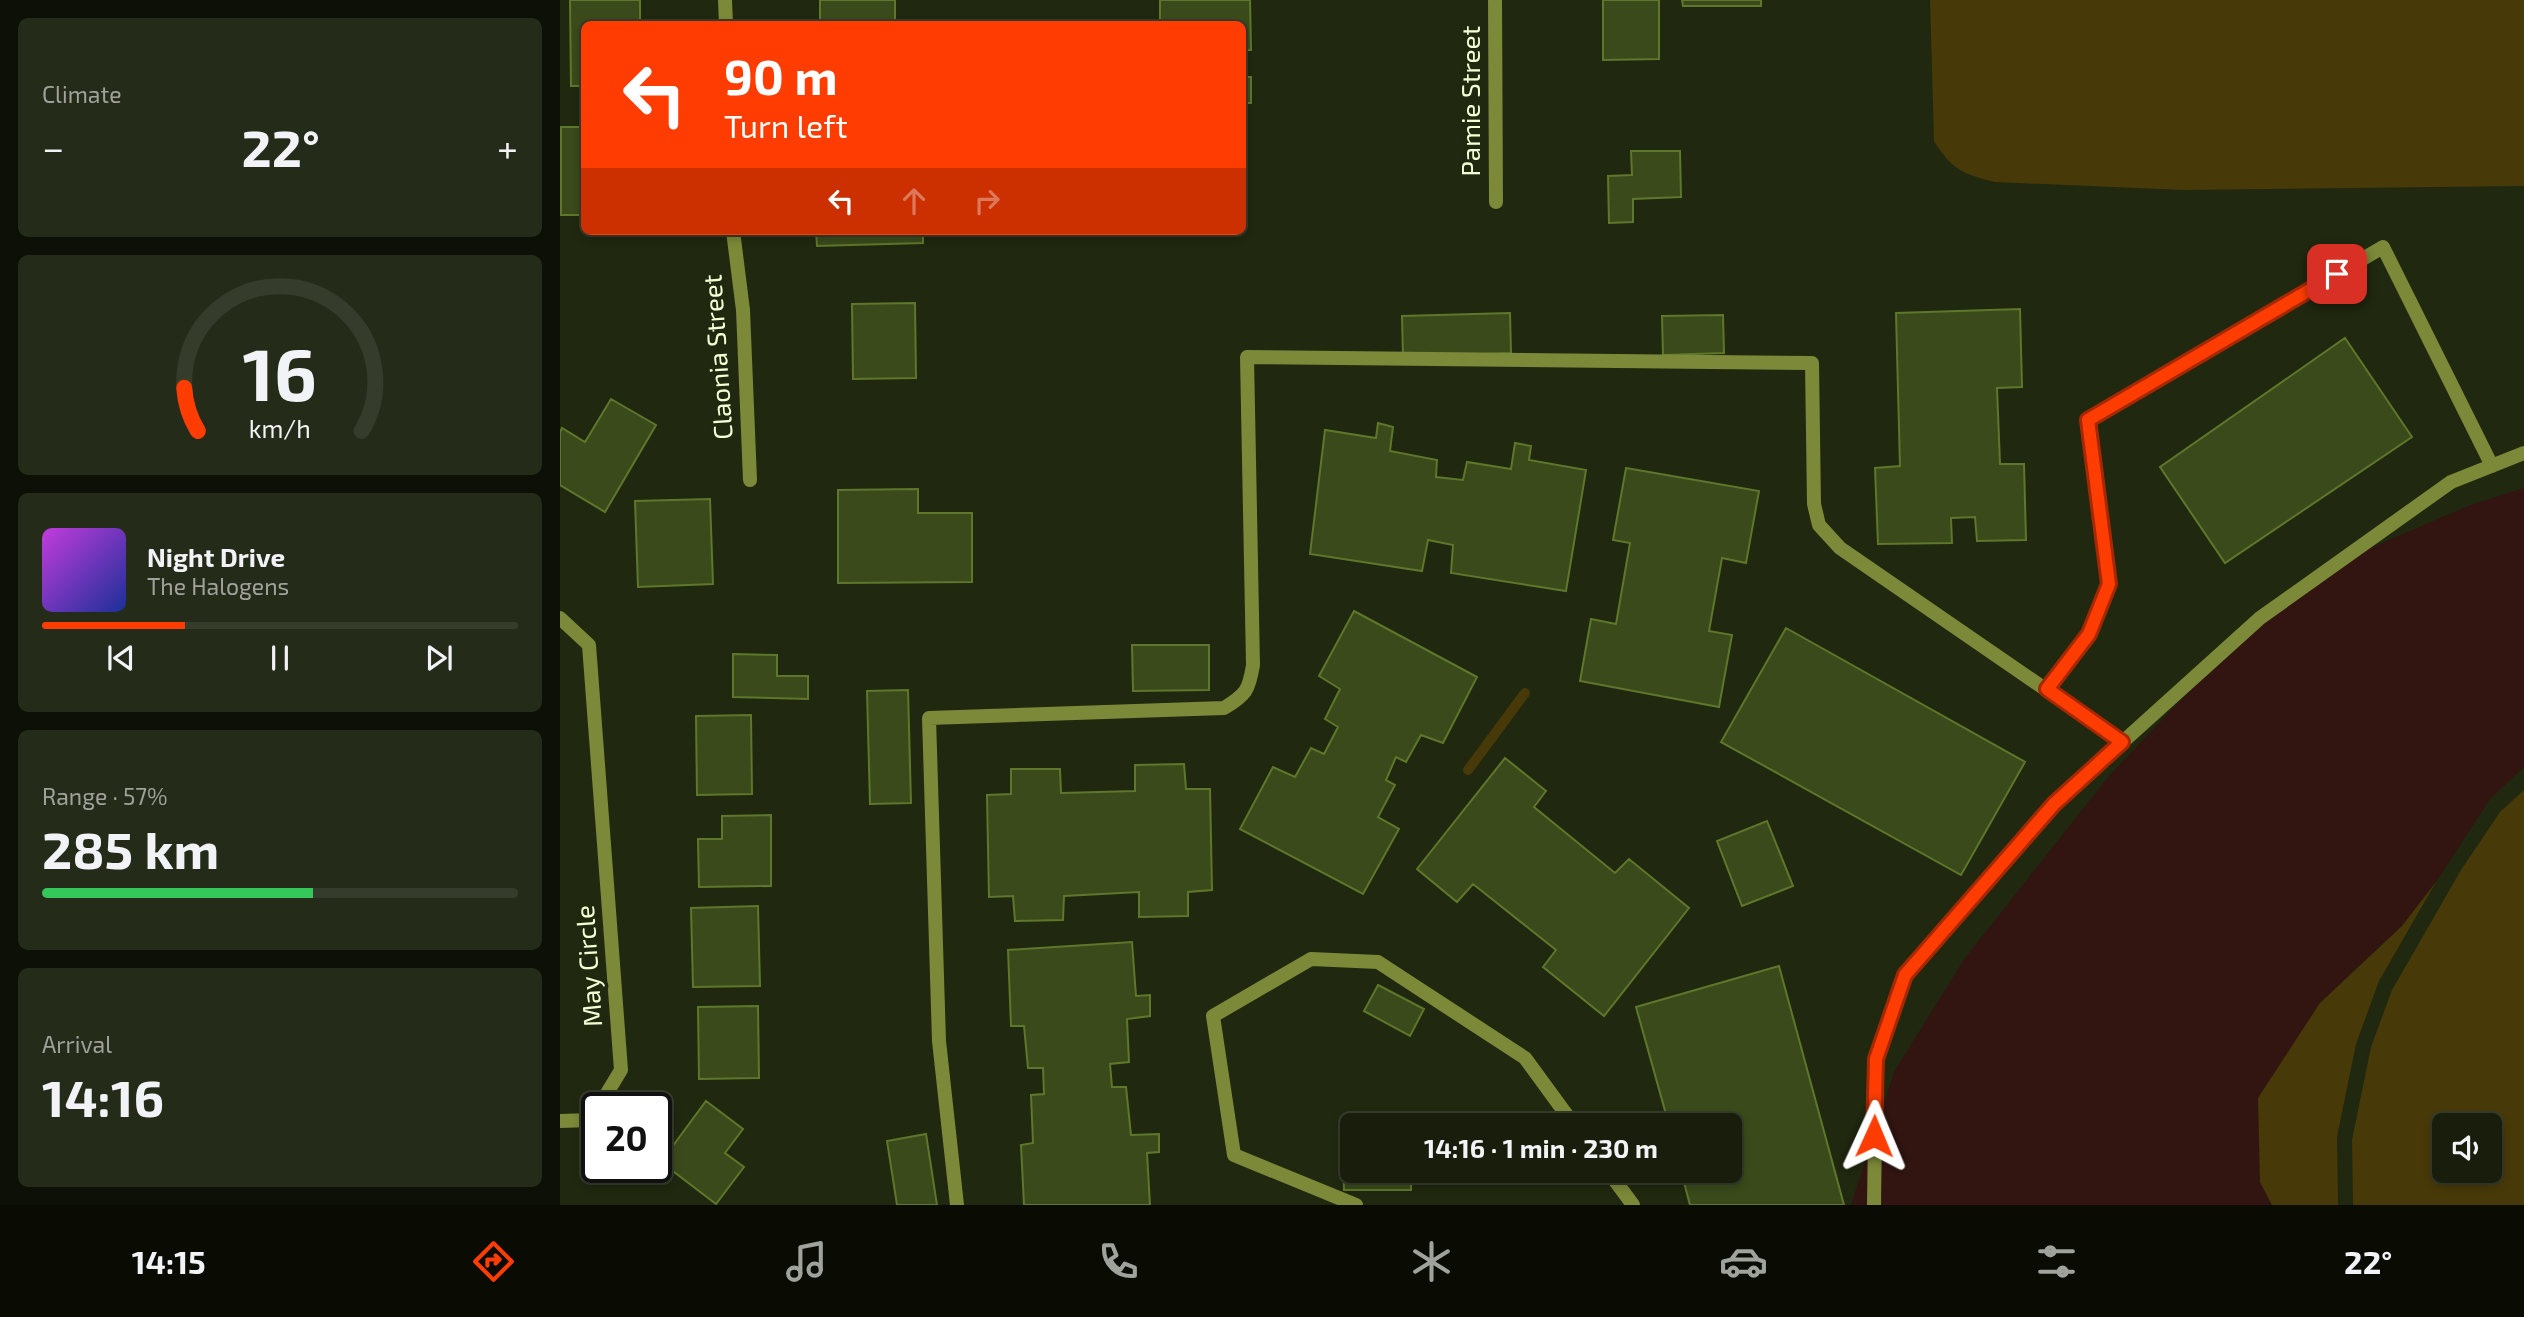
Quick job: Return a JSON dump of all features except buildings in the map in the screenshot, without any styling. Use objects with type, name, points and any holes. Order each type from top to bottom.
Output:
[{"type":"street","points":[[725,0],[726,21]]},
{"type":"street","name":"Pamie Street","points":[[1495,0],[1496,202]]},
{"type":"street","name":"Claonia Street","points":[[734,235],[743,310],[750,480]]},
{"type":"street","points":[[2047,689],[2089,634],[2109,584],[2088,420],[2383,247],[2492,466]]},
{"type":"street","points":[[957,1205],[939,1041],[929,718],[1224,708],[1242,698],[1250,684],[1253,665],[1247,358],[1812,363],[1814,504],[1819,525],[1840,548],[2122,742]]},
{"type":"street","points":[[1874,1205],[1876,1059],[1905,975],[2054,804],[2260,618],[2451,482],[2522,455]]},
{"type":"street","name":"May Circle","points":[[560,618],[589,645],[621,1070],[608,1092]]},
{"type":"street","points":[[1356,1205],[1234,1155],[1213,1016],[1311,959],[1378,962],[1525,1058],[1565,1113]]},
{"type":"street","name":"May Circle","points":[[560,1121],[581,1121]]},
{"type":"street","points":[[1617,1183],[1633,1205]]},
{"type":"shaded area","points":[[1930,0],[2524,0],[2524,186],[2183,190],[1995,182],[1974,176],[1953,165],[1934,141]]},
{"type":"shaded area","points":[[2524,488],[2524,767],[2490,799],[2436,882],[2402,926],[2320,1003],[2260,1182],[2272,1205],[1851,1205],[1894,1072],[1965,958],[2109,776],[2226,652],[2354,555],[2473,504]]},
{"type":"shaded area","points":[[2524,790],[2524,1205],[2353,1205],[2352,1140],[2371,1047],[2392,990],[2461,870],[2500,812]]},
{"type":"shaded area","points":[[2436,882],[2379,981],[2356,1044],[2337,1137],[2338,1205],[2272,1205],[2260,1182],[2258,1098],[2320,1003],[2402,926]]},
{"type":"waterway","points":[[1468,770],[1525,693]]},
{"type":"route","points":[[1874,1136],[1876,1059],[1905,975],[2054,804],[2122,742],[2047,689],[2089,634],[2109,584],[2088,420],[2337,274]]}]
